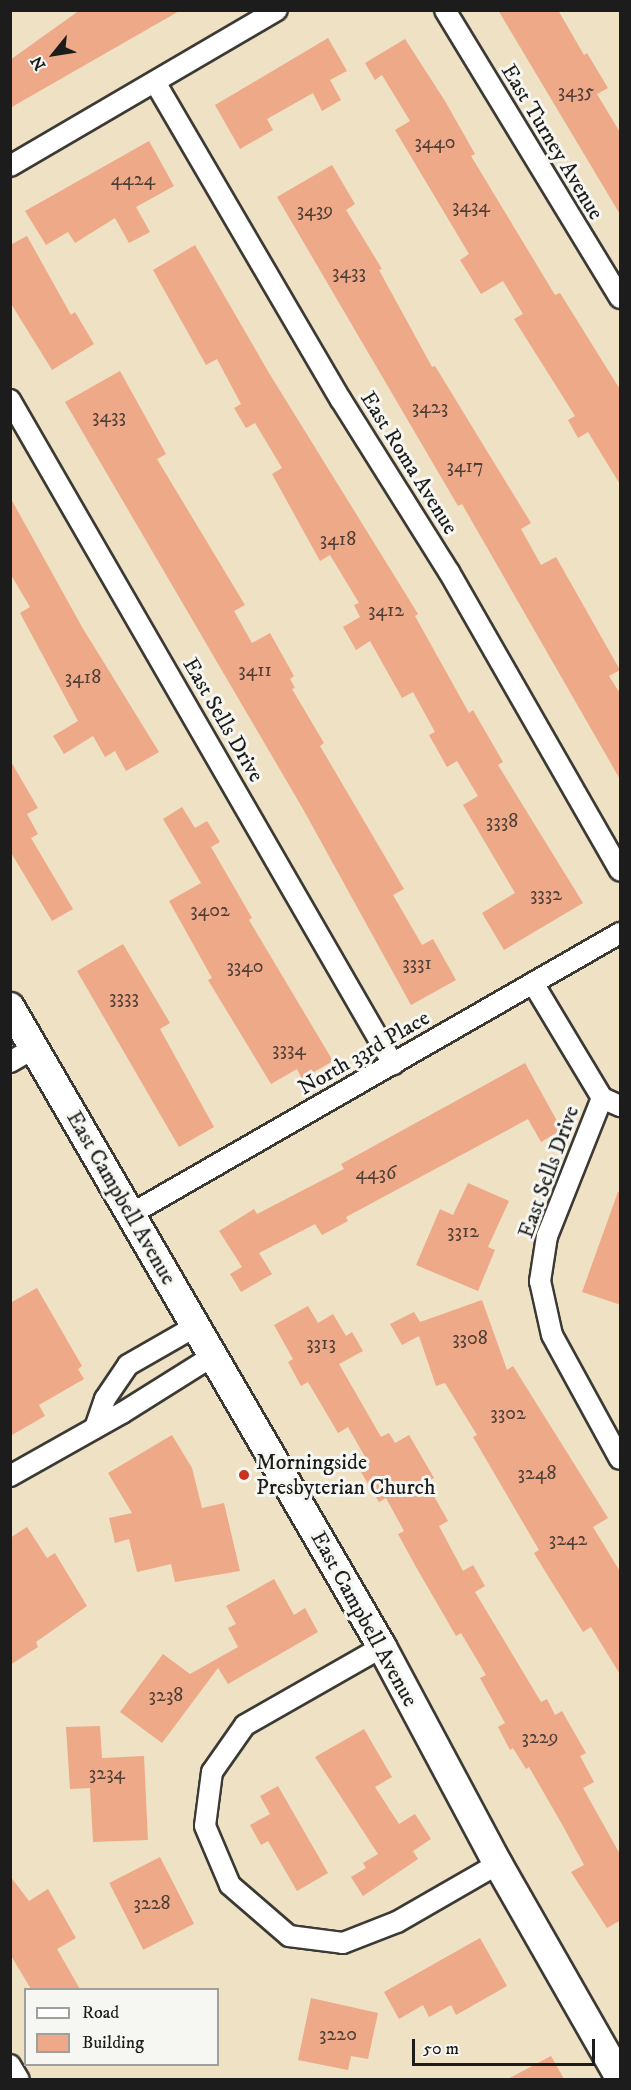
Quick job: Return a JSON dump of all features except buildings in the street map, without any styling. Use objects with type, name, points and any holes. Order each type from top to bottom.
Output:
[{"type":"street","points":[[10,166],[277,10]]},
{"type":"street","name":"East Turney Avenue","points":[[445,10],[621,298]]},
{"type":"street","name":"East Roma Avenue","points":[[155,82],[342,400],[449,572],[621,870]]},
{"type":"street","name":"East Sells Drive","points":[[10,400],[393,1064]]},
{"type":"street","name":"North 33rd Place","points":[[131,1214],[621,933]]},
{"type":"street","points":[[533,983],[602,1098],[621,1106]]},
{"type":"street","name":"East Campbell Avenue","points":[[10,1007],[22,1055],[131,1214],[382,1647],[498,1864],[621,2078]]},
{"type":"street","name":"East Sells Drive","points":[[602,1098],[547,1236],[540,1281],[552,1335],[621,1459]]},
{"type":"street","points":[[95,1428],[105,1399],[128,1365],[196,1326]]},
{"type":"street","points":[[10,1476],[135,1405],[213,1356]]},
{"type":"street","points":[[118,1378],[135,1405]]},
{"type":"street","points":[[382,1647],[245,1725],[212,1772],[205,1826],[230,1885],[289,1936],[343,1943],[397,1922],[498,1864]]},
{"type":"street","points":[[10,2065],[19,2079]]},
{"type":"place","name":"Morningside Presbyterian Church","points":[[244,1475]]}]
